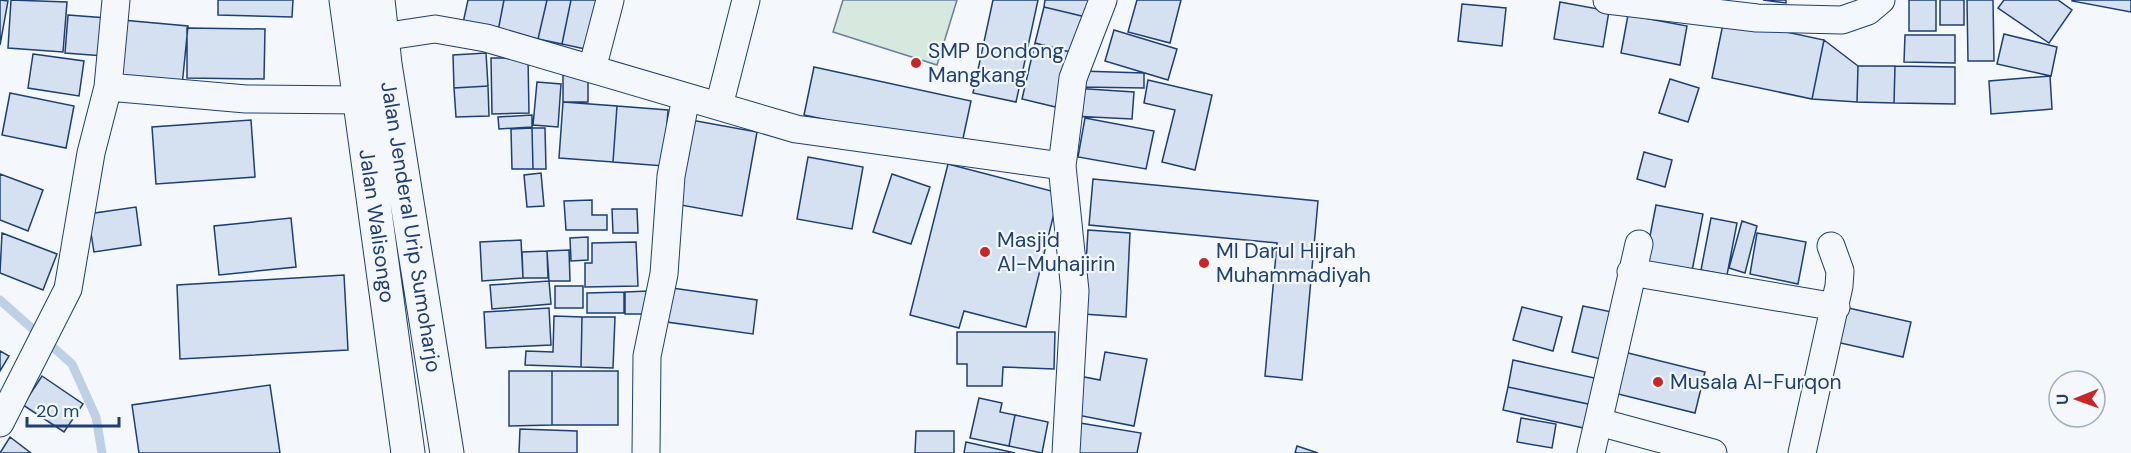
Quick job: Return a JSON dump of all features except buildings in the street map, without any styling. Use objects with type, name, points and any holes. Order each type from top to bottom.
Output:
[{"type":"highway","name":"Jalan Walisongo","points":[[345,0],[408,453]]},
{"type":"highway","name":"Jalan Jenderal Urip Sumoharjo","points":[[378,0],[447,453]]},
{"type":"street","points":[[0,423],[68,289],[91,153],[108,87],[116,0]]},
{"type":"street","points":[[592,69],[610,0]]},
{"type":"street","points":[[718,106],[746,0]]},
{"type":"street","points":[[1066,453],[1075,291],[1062,166],[1074,78],[1103,0]]},
{"type":"street","points":[[1607,0],[1757,18],[1842,20],[1868,11],[1881,0]]},
{"type":"street","points":[[382,37],[435,29],[486,38],[796,129],[1062,166]]},
{"type":"street","points":[[108,87],[246,99],[359,100]]},
{"type":"street","points":[[646,453],[647,356],[664,274],[671,176],[686,97]]},
{"type":"street","points":[[1591,453],[1639,244]]},
{"type":"street","points":[[1802,453],[1836,307],[1840,271],[1831,246]]},
{"type":"street","points":[[1631,272],[1836,307]]},
{"type":"street","points":[[1599,422],[1713,453]]},
{"type":"shaded area","points":[[843,0],[957,0],[937,65],[833,32]]},
{"type":"waterway","points":[[0,300],[72,364],[96,417],[102,453]]},
{"type":"place","name":"SMP Dondong Mangkang","points":[[916,63]]},
{"type":"place","name":"Masjid Al-Muhajirin","points":[[985,252]]},
{"type":"place","name":"MI Darul Hijrah Muhammadiyah","points":[[1204,263]]},
{"type":"place","name":"Musala Al-Furqon","points":[[1658,382]]}]
